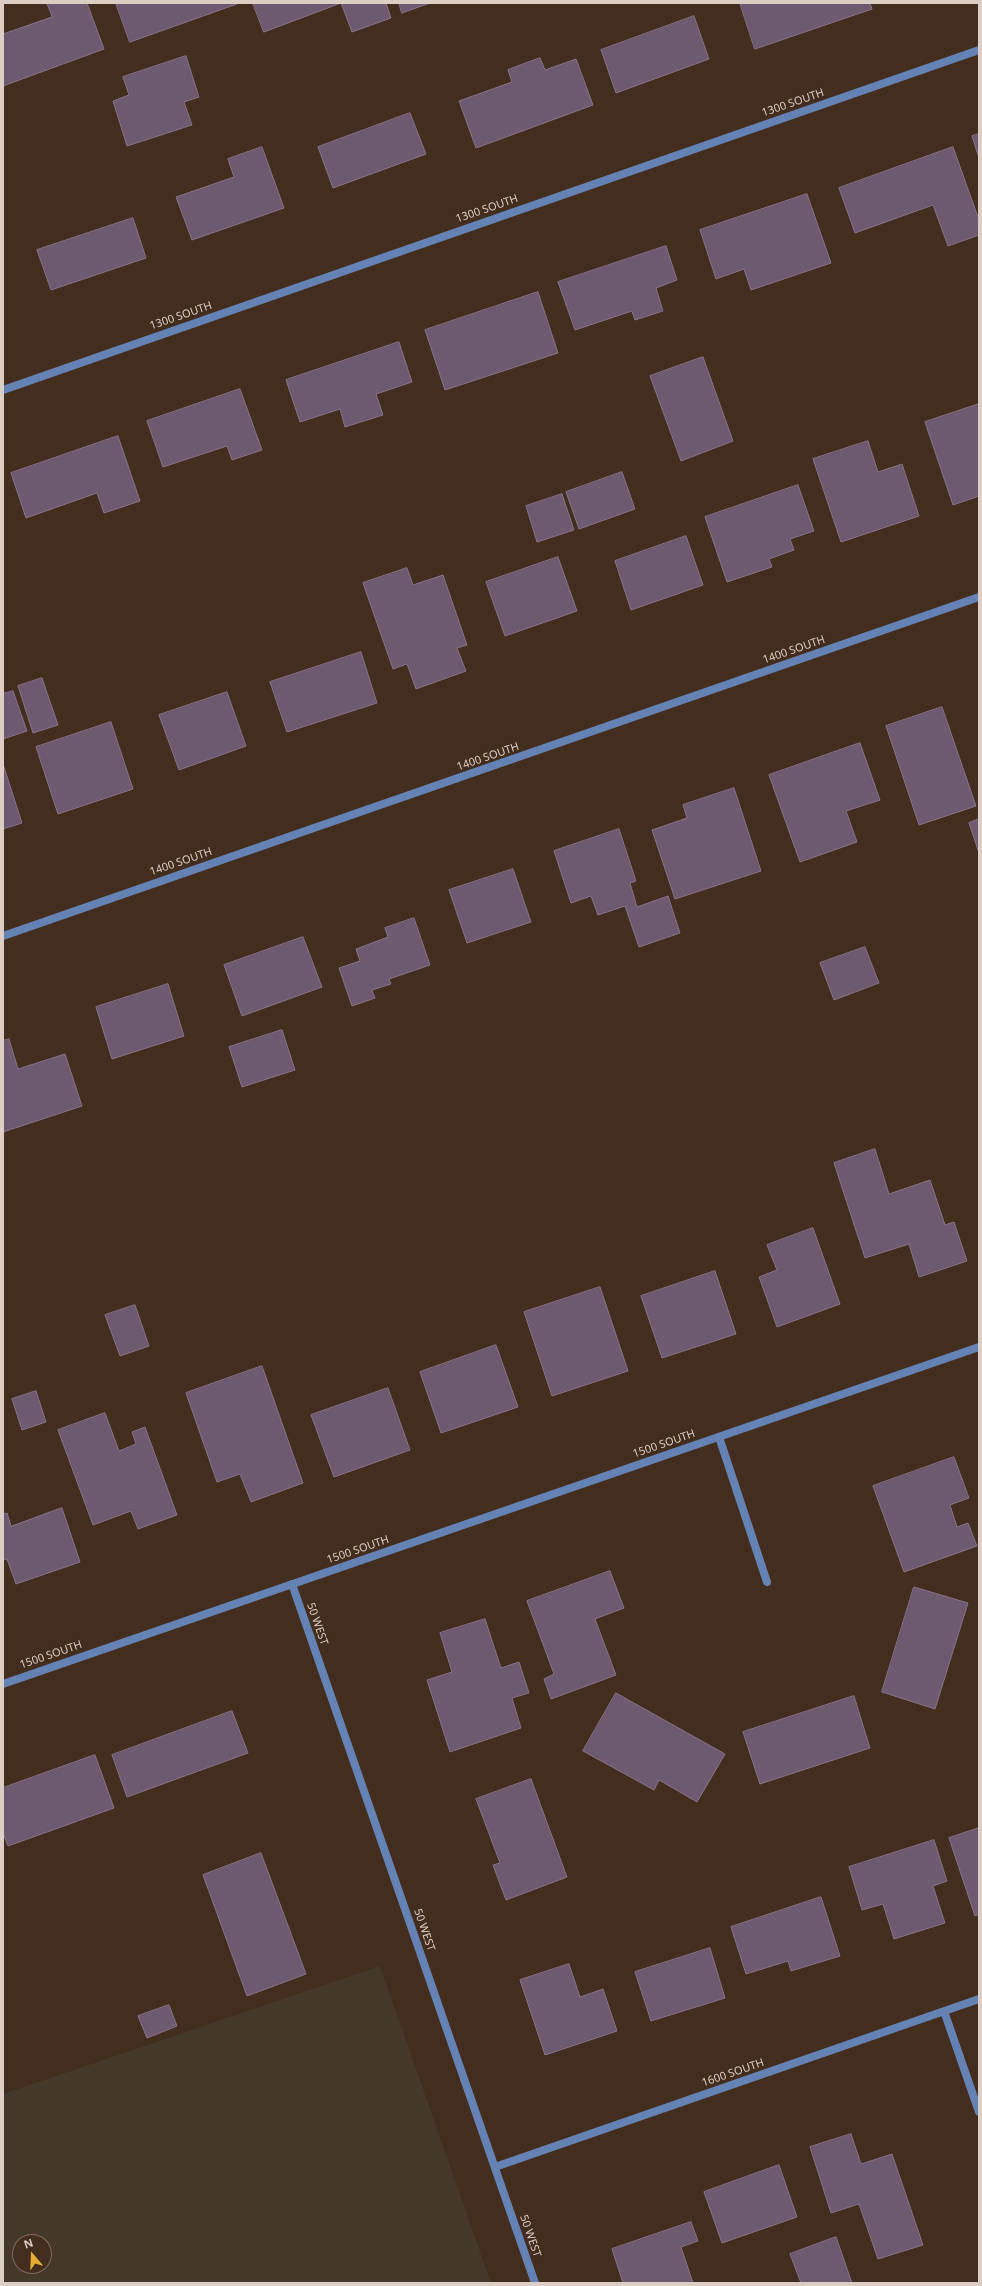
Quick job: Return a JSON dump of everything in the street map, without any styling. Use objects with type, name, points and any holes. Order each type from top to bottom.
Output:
[{"type":"street","name":"1300 SOUTH","points":[[3,390],[979,50]]},
{"type":"street","name":"1400 SOUTH","points":[[3,936],[979,597]]},
{"type":"street","name":"1500 SOUTH","points":[[3,1684],[979,1347]]},
{"type":"street","points":[[719,1437],[767,1582]]},
{"type":"street","name":"50 WEST","points":[[292,1584],[535,2283]]},
{"type":"street","name":"1600 SOUTH","points":[[495,2167],[979,1999]]},
{"type":"street","points":[[944,2011],[979,2112]]},
{"type":"shaded area","points":[[380,1966],[491,2283],[3,2283],[3,2094]]},
{"type":"building","points":[[47,3],[87,3],[104,49],[3,86],[3,34],[52,17]]},
{"type":"building","points":[[116,3],[236,3],[237,4],[130,42]]},
{"type":"building","points":[[253,3],[341,3],[264,32]]},
{"type":"building","points":[[341,3],[386,3],[391,18],[352,32]]},
{"type":"building","points":[[399,3],[430,3],[402,13]]},
{"type":"building","points":[[740,3],[870,3],[872,9],[755,49]]},
{"type":"building","points":[[694,16],[709,59],[616,93],[601,50]]},
{"type":"building","points":[[186,56],[199,97],[184,102],[192,125],[127,146],[113,101],[129,95],[123,77]]},
{"type":"building","points":[[540,58],[545,70],[576,59],[593,105],[476,148],[459,101],[512,82],[508,70]]},
{"type":"building","points":[[410,113],[426,154],[333,188],[318,147]]},
{"type":"building","points":[[979,134],[979,158],[972,136]]},
{"type":"building","points":[[262,147],[284,208],[192,240],[176,197],[234,177],[228,159]]},
{"type":"building","points":[[953,147],[979,220],[979,235],[948,246],[933,205],[855,233],[839,188]]},
{"type":"building","points":[[807,194],[831,263],[751,290],[744,269],[716,279],[700,230]]},
{"type":"building","points":[[133,218],[146,258],[51,290],[37,250]]},
{"type":"building","points":[[666,246],[677,280],[656,288],[663,311],[635,320],[632,311],[575,330],[558,282]]},
{"type":"building","points":[[538,292],[558,353],[445,390],[425,330]]},
{"type":"building","points":[[399,342],[412,382],[376,394],[383,415],[345,427],[340,409],[300,422],[286,380]]},
{"type":"building","points":[[703,357],[733,441],[681,461],[650,376]]},
{"type":"building","points":[[240,389],[262,450],[232,460],[227,446],[163,467],[147,421]]},
{"type":"building","points":[[979,404],[979,496],[953,505],[925,422]]},
{"type":"building","points":[[118,436],[140,501],[104,513],[97,493],[26,518],[11,473]]},
{"type":"building","points":[[868,441],[878,472],[902,464],[919,516],[841,542],[813,459]]},
{"type":"building","points":[[622,472],[635,509],[579,529],[566,492]]},
{"type":"building","points":[[798,485],[814,531],[790,539],[794,550],[769,559],[772,567],[727,582],[705,517]]},
{"type":"building","points":[[562,494],[574,530],[537,542],[526,506]]},
{"type":"building","points":[[686,536],[703,585],[631,610],[615,561]]},
{"type":"building","points":[[558,557],[577,611],[505,636],[486,582]]},
{"type":"building","points":[[407,568],[413,585],[443,575],[467,645],[457,648],[466,671],[416,689],[407,664],[393,669],[363,583]]},
{"type":"building","points":[[361,652],[377,703],[287,732],[270,682]]},
{"type":"building","points":[[42,678],[58,725],[33,733],[18,686]]},
{"type":"building","points":[[13,691],[27,731],[3,739],[3,694]]},
{"type":"building","points":[[227,692],[246,746],[179,770],[159,715]]},
{"type":"building","points":[[942,707],[976,806],[919,825],[886,726]]},
{"type":"building","points":[[111,722],[133,789],[58,814],[36,747]]},
{"type":"building","points":[[860,743],[880,800],[846,811],[857,842],[800,862],[769,775]]},
{"type":"building","points":[[3,764],[22,823],[3,829]]},
{"type":"building","points":[[734,788],[761,871],[675,899],[652,830],[687,818],[683,805]]},
{"type":"building","points":[[979,819],[979,853],[969,823]]},
{"type":"building","points":[[619,829],[636,881],[630,883],[637,907],[668,896],[680,933],[639,947],[625,906],[598,915],[591,896],[571,903],[554,851]]},
{"type":"building","points":[[513,869],[531,922],[467,943],[449,890]]},
{"type":"building","points":[[414,918],[430,965],[389,979],[391,984],[372,990],[375,998],[352,1006],[339,968],[360,961],[356,949],[388,937],[385,928]]},
{"type":"building","points":[[303,937],[322,987],[242,1016],[224,965]]},
{"type":"building","points":[[865,947],[879,983],[834,1000],[820,963]]},
{"type":"building","points":[[168,984],[184,1036],[112,1059],[96,1007]]},
{"type":"building","points":[[282,1030],[295,1070],[242,1087],[229,1047]]},
{"type":"building","points":[[9,1039],[18,1069],[65,1054],[82,1106],[3,1132],[3,1041]]},
{"type":"building","points":[[875,1149],[889,1194],[930,1180],[945,1225],[954,1222],[967,1261],[919,1277],[909,1244],[865,1258],[834,1163]]},
{"type":"building","points":[[813,1228],[840,1304],[777,1327],[759,1277],[777,1270],[767,1245]]},
{"type":"building","points":[[715,1271],[736,1334],[662,1358],[641,1296]]},
{"type":"building","points":[[600,1287],[628,1371],[552,1396],[524,1312]]},
{"type":"building","points":[[135,1305],[149,1346],[120,1356],[105,1315]]},
{"type":"building","points":[[496,1345],[518,1407],[441,1433],[420,1372]]},
{"type":"building","points":[[262,1366],[303,1483],[251,1502],[240,1474],[217,1482],[186,1393]]},
{"type":"building","points":[[388,1388],[410,1450],[334,1477],[311,1415]]},
{"type":"building","points":[[36,1391],[46,1422],[22,1430],[12,1399]]},
{"type":"building","points":[[105,1413],[119,1451],[136,1444],[132,1432],[145,1427],[177,1515],[138,1529],[131,1511],[93,1525],[58,1430]]},
{"type":"building","points":[[954,1457],[969,1498],[950,1505],[957,1527],[968,1523],[977,1546],[904,1572],[873,1486]]},
{"type":"building","points":[[62,1508],[80,1562],[16,1584],[7,1559],[3,1560],[3,1514],[7,1513],[11,1526]]},
{"type":"building","points":[[610,1571],[624,1608],[595,1619],[616,1675],[551,1699],[544,1679],[554,1674],[527,1601]]},
{"type":"building","points":[[914,1587],[968,1603],[935,1709],[882,1692]]},
{"type":"building","points":[[485,1619],[501,1668],[519,1662],[529,1693],[512,1698],[521,1728],[450,1752],[427,1680],[452,1672],[440,1633]]},
{"type":"building","points":[[616,1693],[725,1754],[697,1802],[659,1780],[654,1790],[583,1751]]},
{"type":"building","points":[[854,1696],[870,1748],[760,1784],[743,1732]]},
{"type":"building","points":[[232,1711],[248,1753],[127,1797],[112,1755]]},
{"type":"building","points":[[95,1755],[114,1808],[8,1846],[3,1833],[3,1788]]},
{"type":"building","points":[[531,1779],[567,1877],[506,1900],[493,1865],[500,1863],[476,1799]]},
{"type":"building","points":[[979,1828],[979,1914],[975,1916],[949,1838]]},
{"type":"building","points":[[934,1840],[947,1881],[933,1886],[945,1923],[894,1939],[883,1904],[862,1910],[849,1867]]},
{"type":"building","points":[[261,1853],[306,1974],[247,1996],[203,1875]]},
{"type":"building","points":[[821,1897],[840,1956],[791,1971],[788,1961],[746,1974],[731,1927]]},
{"type":"building","points":[[710,1948],[725,1998],[651,2021],[635,1972]]},
{"type":"building","points":[[569,1964],[580,1997],[603,1989],[617,2031],[545,2055],[520,1980]]},
{"type":"building","points":[[169,2005],[177,2026],[147,2038],[138,2016]]},
{"type":"building","points":[[851,2134],[861,2164],[892,2154],[923,2245],[878,2259],[859,2204],[831,2213],[810,2147]]},
{"type":"building","points":[[779,2165],[797,2217],[722,2243],[704,2192]]},
{"type":"building","points":[[691,2222],[698,2241],[681,2247],[693,2283],[623,2283],[612,2249]]},
{"type":"building","points":[[836,2237],[852,2283],[801,2283],[790,2254]]}]
